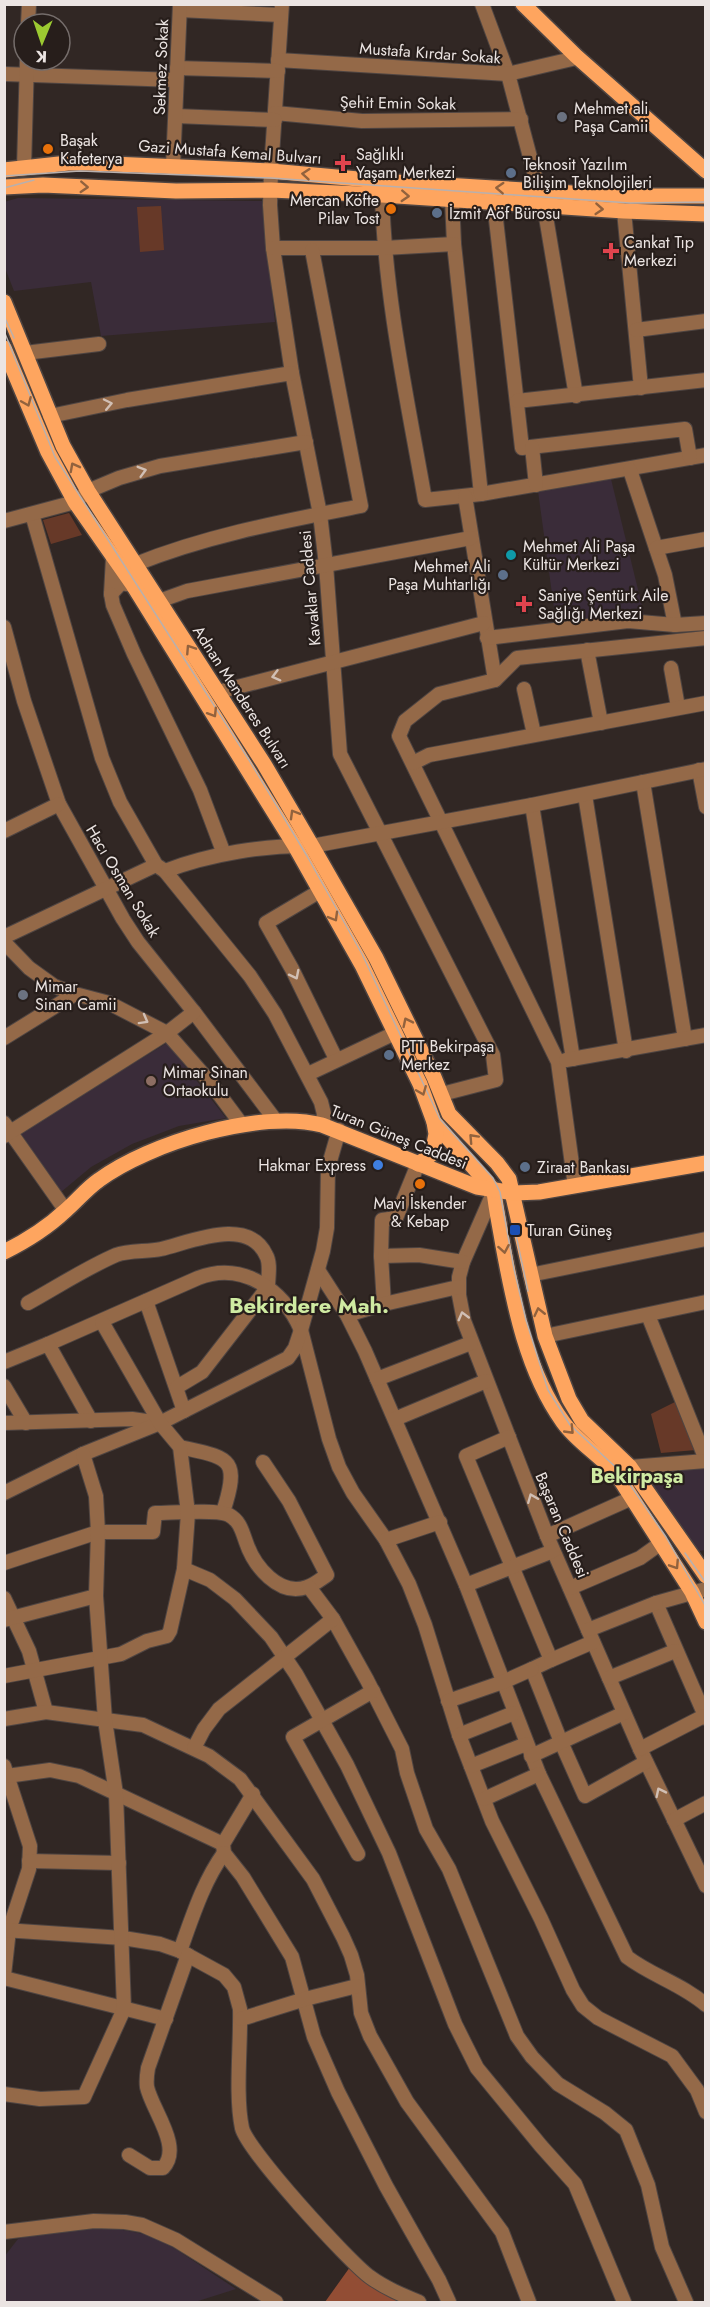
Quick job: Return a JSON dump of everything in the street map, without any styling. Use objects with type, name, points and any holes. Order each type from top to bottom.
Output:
[{"type":"main road","points":[[523,4],[576,56],[705,171]]},
{"type":"main road","name":"Gazi Mustafa Kemal Bulvarı","points":[[4,170],[75,162],[271,171],[380,181],[621,196],[705,196]]},
{"type":"main road","points":[[4,193],[44,185]]},
{"type":"main road","name":"Gazi Mustafa Kemal Bulvarı","points":[[4,187],[44,185],[176,191],[271,190],[705,214]]},
{"type":"main road","name":"Adnan Menderes Bulvarı","points":[[4,302],[63,446],[87,491],[264,764],[312,846],[376,958],[449,1114],[504,1172],[514,1193],[545,1336],[560,1380],[577,1413],[597,1436],[630,1467],[705,1576]]},
{"type":"main road","name":"Adnan Menderes Bulvarı","points":[[5,352],[48,452],[75,502],[133,585],[295,846],[362,965],[420,1084],[434,1122],[494,1191]]},
{"type":"main road","points":[[418,1164],[432,1154],[436,1134],[434,1122],[449,1114]]},
{"type":"main road","name":"Turan Güneş Caddesi","points":[[4,1252],[30,1239],[66,1211],[97,1181],[129,1161],[164,1147],[242,1125],[297,1121],[322,1125],[477,1187],[514,1193],[538,1192],[705,1166]]},
{"type":"main road","points":[[494,1191],[514,1301],[529,1351],[547,1397],[564,1423],[608,1464],[661,1543],[699,1591],[705,1622]]},
{"type":"street","points":[[482,4],[508,74],[539,190]]},
{"type":"street","points":[[180,7],[281,10]]},
{"type":"street","name":"Sekmez Sokak","points":[[173,166],[180,7]]},
{"type":"street","name":"Kavaklar Caddesi","points":[[281,10],[271,171],[273,248],[292,373],[320,514],[326,564],[340,754],[493,1055],[496,1080],[441,1094]]},
{"type":"street","name":"Mustafa Kırdar Sokak","points":[[4,74],[177,74],[278,65],[508,74],[572,59],[576,56]]},
{"type":"street","points":[[24,168],[26,72]]},
{"type":"street","name":"Şehit Emin Sokak","points":[[176,116],[362,121],[521,119]]},
{"type":"street","points":[[382,195],[384,248],[390,303],[425,500],[481,494],[630,470],[705,455]]},
{"type":"street","points":[[452,199],[454,244],[481,494]]},
{"type":"street","points":[[494,202],[522,448],[685,429],[690,458]]},
{"type":"street","points":[[544,206],[576,396]]},
{"type":"street","points":[[624,211],[641,388]]},
{"type":"street","points":[[273,248],[384,248],[454,244]]},
{"type":"street","points":[[136,564],[177,548],[288,520],[361,506],[312,249]]},
{"type":"street","points":[[636,330],[705,321]]},
{"type":"street","points":[[25,353],[99,344]]},
{"type":"street","points":[[51,416],[127,400],[292,373]]},
{"type":"street","points":[[517,401],[705,380]]},
{"type":"street","points":[[4,521],[75,502],[87,491],[160,466],[306,442]]},
{"type":"street","points":[[532,447],[536,485]]},
{"type":"street","points":[[630,470],[665,575],[675,625]]},
{"type":"street","points":[[465,496],[495,680]]},
{"type":"street","points":[[32,514],[102,758],[120,802],[160,868],[250,976],[275,1014],[308,1074],[324,1109],[322,1125]]},
{"type":"street","points":[[159,601],[187,591],[471,538]]},
{"type":"street","points":[[656,548],[705,539]]},
{"type":"street","points":[[113,558],[111,594],[113,605],[134,654],[200,790],[224,854]]},
{"type":"street","points":[[111,594],[121,583],[133,585]]},
{"type":"street","points":[[487,638],[628,621],[675,625],[705,623]]},
{"type":"street","points":[[218,692],[484,623]]},
{"type":"street","name":"Hacı Osman Sokak","points":[[4,627],[24,701],[59,804],[105,888],[138,942],[276,1121]]},
{"type":"street","points":[[575,1186],[558,1062],[399,736],[405,721],[439,694],[495,680],[517,658],[705,638]]},
{"type":"street","points":[[587,650],[601,723]]},
{"type":"street","points":[[671,668],[678,707]]},
{"type":"street","points":[[524,689],[534,734]]},
{"type":"street","points":[[413,763],[429,755],[705,702]]},
{"type":"street","points":[[242,1125],[210,1082],[167,1033],[109,1003],[75,994],[42,978],[18,958],[4,939],[105,888],[160,868],[224,854],[312,846],[532,806],[643,782],[703,775],[705,807]]},
{"type":"street","points":[[643,782],[685,1039]]},
{"type":"street","points":[[585,795],[626,1050]]},
{"type":"street","points":[[4,831],[59,804]]},
{"type":"street","points":[[532,806],[573,1059]]},
{"type":"street","points":[[320,891],[266,923],[292,969],[336,1059]]},
{"type":"street","points":[[4,1038],[75,994]]},
{"type":"street","points":[[66,1211],[7,1130],[167,1033],[194,1012]]},
{"type":"street","points":[[308,1074],[394,1033]]},
{"type":"street","points":[[558,1062],[705,1035]]},
{"type":"street","points":[[4,1493],[84,1454],[159,1423],[283,1362],[295,1348],[326,1238],[328,1168],[339,1130]]},
{"type":"street","points":[[384,1304],[381,1256],[382,1220],[396,1218],[418,1164]]},
{"type":"street","name":"Başaran Caddesi","points":[[494,1191],[464,1262],[458,1287],[460,1306],[471,1342],[547,1536],[646,1762],[674,1820],[700,1861],[705,1886]]},
{"type":"street","points":[[27,1303],[119,1254],[164,1248],[204,1236],[225,1234],[251,1238],[262,1249],[268,1260],[268,1287],[202,1372],[177,1387]]},
{"type":"street","points":[[530,1275],[705,1239]]},
{"type":"street","points":[[381,1256],[418,1255],[464,1262]]},
{"type":"street","points":[[318,1270],[347,1315],[395,1419],[466,1585],[528,1750],[627,1957],[671,1981],[705,2005]]},
{"type":"street","points":[[4,1362],[102,1322],[198,1278],[221,1272],[242,1275],[268,1287],[295,1318],[301,1330],[329,1439],[339,1467],[353,1493],[386,1540],[418,1604],[459,1735],[484,1800],[568,1979],[584,2006],[598,2018],[672,2056],[698,2090],[705,2112]]},
{"type":"street","points":[[347,1315],[458,1287]]},
{"type":"street","points":[[146,1301],[184,1411]]},
{"type":"street","points":[[545,1336],[648,1316],[705,1302]]},
{"type":"street","points":[[630,1467],[705,1460],[648,1316]]},
{"type":"street","points":[[4,1676],[121,1654],[147,1641],[167,1636],[170,1631],[184,1569],[188,1513],[180,1447],[159,1423],[139,1383],[128,1370],[102,1322]]},
{"type":"street","points":[[377,1380],[471,1342]]},
{"type":"street","points":[[48,1344],[91,1421]]},
{"type":"street","points":[[395,1419],[486,1381]]},
{"type":"street","points":[[4,1386],[26,1423]]},
{"type":"street","points":[[4,1423],[132,1419],[159,1423]]},
{"type":"street","points":[[509,1437],[466,1456],[551,1660]]},
{"type":"street","points":[[180,1447],[215,1455],[226,1460],[229,1465],[230,1481],[223,1512]]},
{"type":"street","points":[[4,2094],[40,2099],[84,2097],[124,2009],[116,1794],[105,1720],[96,1596],[98,1532],[96,1496],[84,1454]]},
{"type":"street","points":[[4,1563],[98,1532],[153,1533],[155,1513],[223,1512],[241,1527],[248,1548],[270,1578],[284,1587],[297,1589],[309,1587],[327,1575],[289,1501],[263,1462]]},
{"type":"street","points":[[547,1536],[632,1498]]},
{"type":"street","points":[[386,1540],[440,1522]]},
{"type":"street","points":[[570,1588],[640,1558],[661,1543]]},
{"type":"street","points":[[466,1585],[554,1551]]},
{"type":"street","points":[[184,1569],[210,1580],[235,1599],[258,1622],[285,1655],[323,1720],[389,1853],[455,2024],[477,2068],[575,2184],[624,2302]]},
{"type":"street","points":[[309,1587],[333,1619],[402,1749],[407,1773],[426,1829],[449,1869],[517,2036],[532,2057],[558,2084],[605,2113],[626,2130],[648,2185],[662,2247],[681,2301]]},
{"type":"street","points":[[448,1701],[503,1682],[532,1669],[656,1603],[699,1591]]},
{"type":"street","points":[[10,1619],[96,1596]]},
{"type":"street","points":[[4,1598],[10,1619],[29,1651],[46,1712]]},
{"type":"street","points":[[640,1749],[705,1717],[656,1603]]},
{"type":"street","points":[[194,1748],[204,1729],[219,1709],[333,1619]]},
{"type":"street","points":[[609,1678],[675,1651]]},
{"type":"street","points":[[532,1669],[585,1796],[646,1762]]},
{"type":"street","points":[[358,1854],[293,1737],[373,1691]]},
{"type":"street","points":[[4,1719],[46,1712],[143,1725],[194,1748],[230,1771],[253,1794],[313,1879],[343,1937],[355,1967],[361,2013],[384,2063],[416,2116],[502,2232],[529,2302]]},
{"type":"street","points":[[459,1735],[514,1713]]},
{"type":"street","points":[[471,1766],[561,1742],[624,1713]]},
{"type":"street","points":[[166,2019],[4,1976],[7,1930],[29,1869],[30,1846],[6,1771],[50,1770],[79,1776],[224,1849],[285,1944],[297,1969],[314,2037],[338,2092],[386,2186],[440,2280],[449,2302]]},
{"type":"street","points":[[484,1800],[539,1774]]},
{"type":"street","points":[[129,2155],[150,2168],[163,2168],[169,2162],[170,2150],[166,2132],[153,2103],[146,2079],[148,2068],[166,2019],[203,1891],[253,1794]]},
{"type":"street","points":[[674,1820],[705,1803]]},
{"type":"street","points":[[29,1861],[119,1863]]},
{"type":"street","points":[[7,1930],[123,1938],[160,1944],[214,1969],[230,1981],[239,2000],[241,2019],[240,2107],[245,2137],[263,2162],[354,2263],[383,2285],[418,2302]]},
{"type":"street","points":[[241,2019],[357,1986]]},
{"type":"street","points":[[7,2234],[94,2221],[118,2221],[142,2225],[176,2240],[276,2302]]},
{"type":"shaded area","points":[[18,198],[262,201],[275,322],[101,336],[91,282],[14,291],[5,268],[4,202]]},
{"type":"shaded area","points":[[161,206],[164,250],[140,252],[137,207]]},
{"type":"shaded area","points":[[611,479],[644,614],[556,623],[538,491]]},
{"type":"shaded area","points":[[69,513],[82,535],[51,544],[43,520]]},
{"type":"shaded area","name":"Mimar Sinan Ortaokulu","points":[[167,1043],[226,1118],[179,1126],[132,1144],[91,1167],[61,1192],[20,1132]]},
{"type":"shaded area","points":[[675,1402],[696,1450],[661,1453],[651,1414]]},
{"type":"shaded area","points":[[705,1467],[705,1550],[696,1552],[651,1486],[656,1474],[674,1469]]},
{"type":"shaded area","points":[[108,2227],[149,2235],[171,2246],[236,2289],[195,2302],[5,2302],[4,2257],[18,2239],[40,2232]]},
{"type":"shaded area","points":[[350,2267],[408,2302],[325,2302]]},
{"type":"tram line","points":[[4,176],[80,171],[271,178],[630,203],[706,202]]},
{"type":"tram line","points":[[4,188],[34,180]]},
{"type":"tram line","points":[[4,316],[14,338]]},
{"type":"tram line","points":[[4,331],[55,457],[249,760],[307,856],[362,954],[440,1119],[493,1178],[500,1192],[526,1320],[548,1390],[570,1425],[622,1473],[666,1537],[706,1607]]},
{"type":"tram line","points":[[516,1235],[528,1291]]},
{"type":"tram line","points":[[685,1553],[706,1583]]},
{"type":"place","name":"Mehmet ali Paşa Camii","points":[[562,117]]},
{"type":"place","name":"Başak Kafeterya","points":[[48,149]]},
{"type":"place","name":"Sağlıklı Yaşam Merkezi","points":[[343,163]]},
{"type":"place","name":"Teknosit Yazılım Bilişim Teknolojileri","points":[[511,173]]},
{"type":"place","name":"Mercan Köfte Pilav Tost","points":[[391,209]]},
{"type":"place","name":"İzmit Aöf Bürosu","points":[[437,213]]},
{"type":"place","name":"Cankat Tıp Merkezi","points":[[611,251]]},
{"type":"place","name":"Mehmet Ali Paşa Kültür Merkezi","points":[[511,555]]},
{"type":"place","name":"Mehmet Ali Paşa Muhtarlığı","points":[[503,575]]},
{"type":"place","name":"Saniye Şentürk Aile Sağlığı Merkezi","points":[[524,604]]},
{"type":"place","name":"Mimar Sinan Camii","points":[[23,995]]},
{"type":"place","name":"PTT Bekirpaşa Merkez","points":[[389,1055]]},
{"type":"place","name":"Mimar Sinan Ortaokulu","points":[[151,1081]]},
{"type":"place","name":"Hakmar Express","points":[[378,1165]]},
{"type":"place","name":"Ziraat Bankası","points":[[525,1167]]},
{"type":"place","name":"Mavi İskender & Kebap","points":[[420,1184]]},
{"type":"place","name":"Turan Güneş","points":[[515,1230]]},
{"type":"district","name":"Bekirdere Mah.","points":[[309,1305]]},
{"type":"district","name":"Bekirpaşa","points":[[637,1476]]}]
